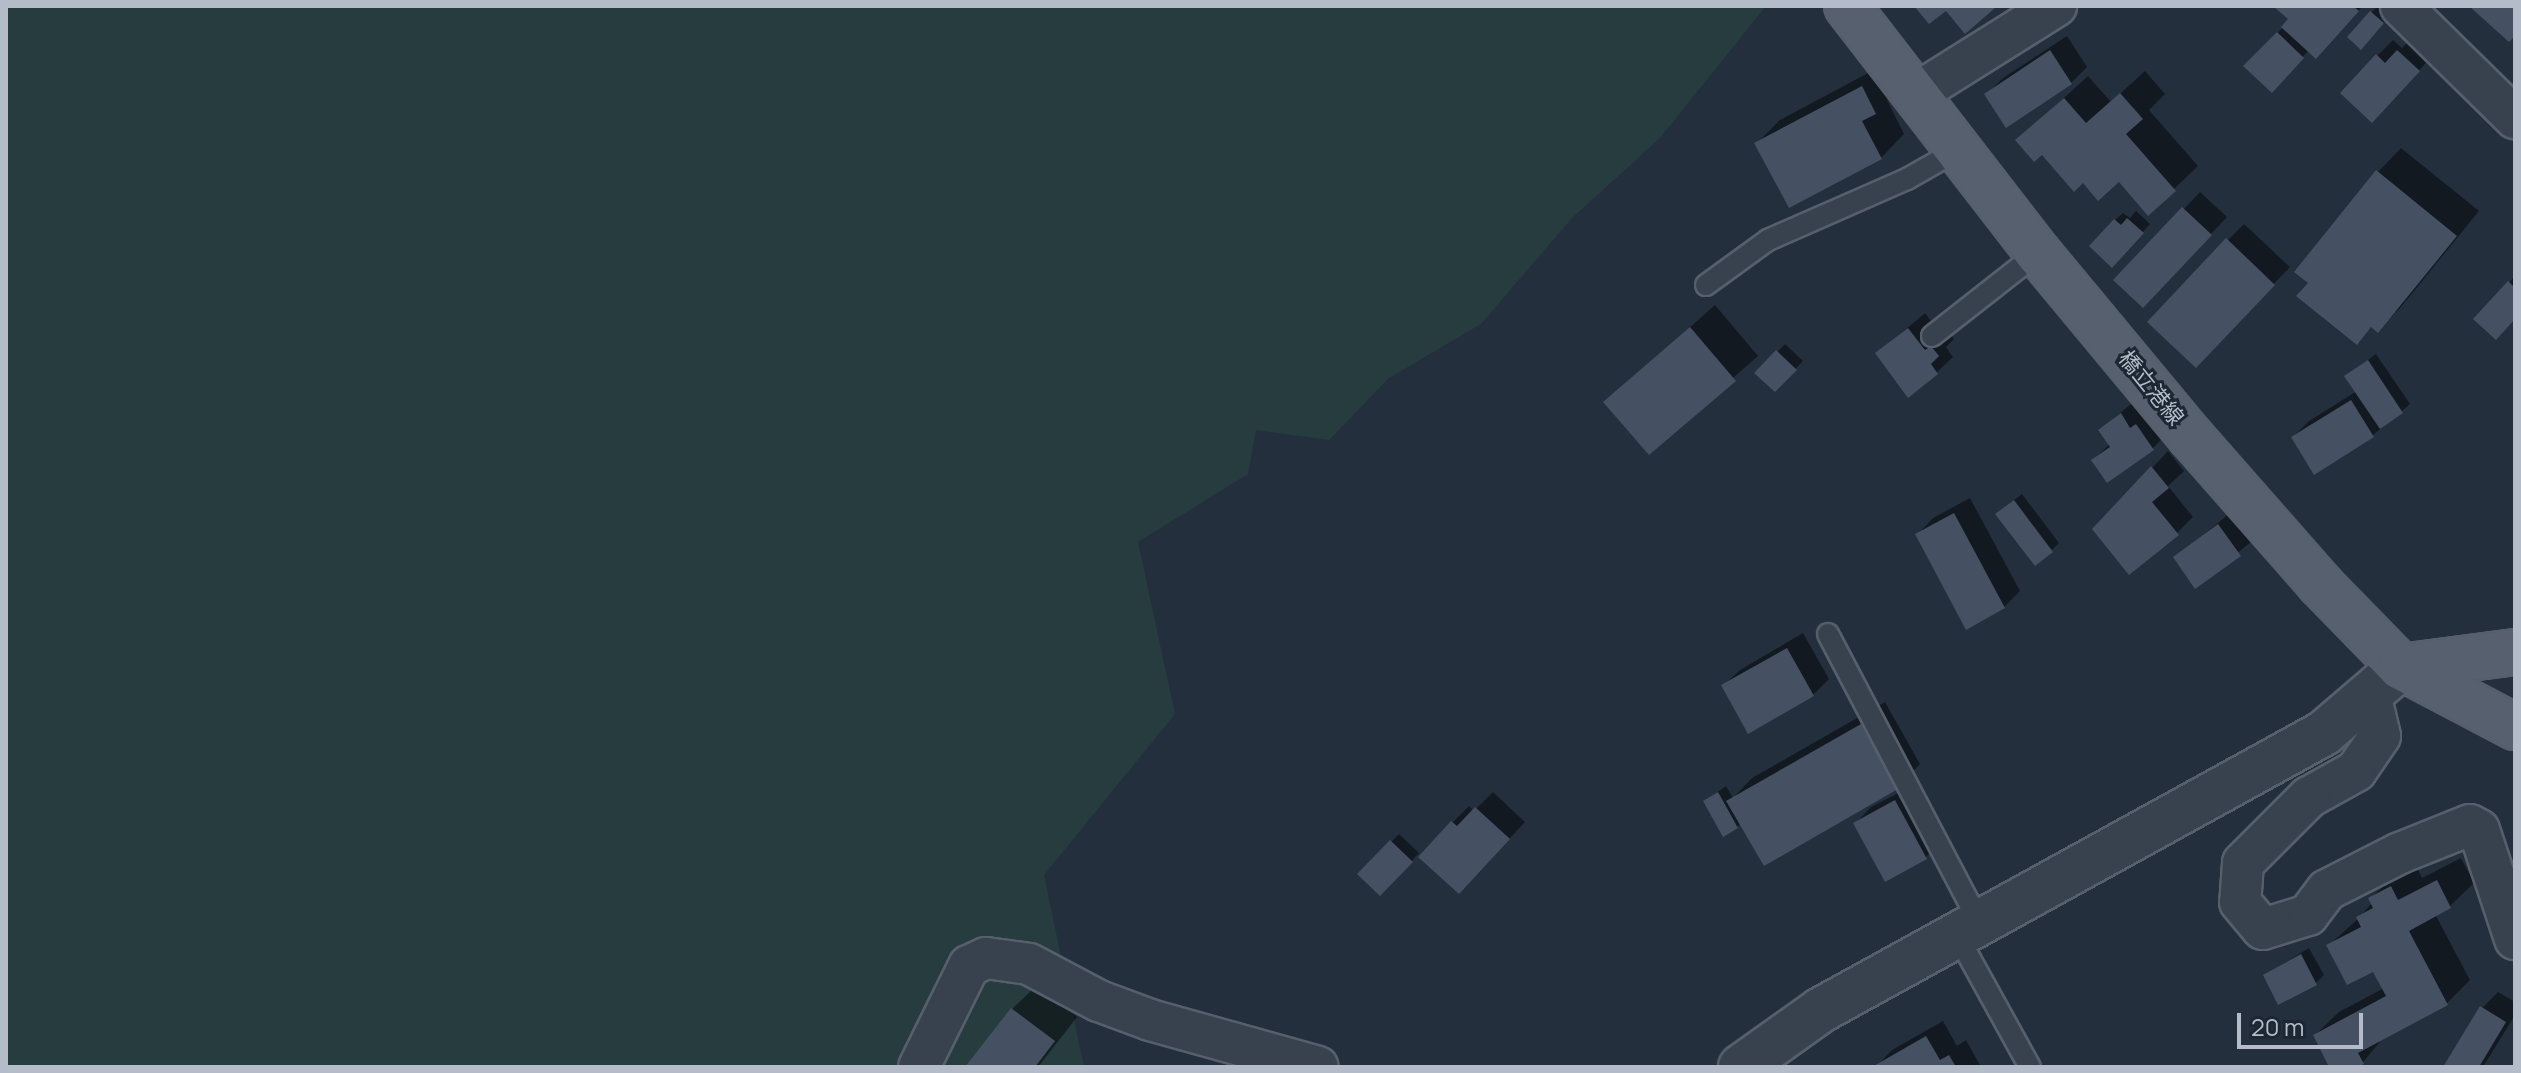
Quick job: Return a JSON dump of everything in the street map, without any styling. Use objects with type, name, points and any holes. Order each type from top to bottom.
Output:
[{"type":"main road","name":"橋立港線","points":[[1847,6],[2038,253],[2320,584],[2386,680],[2515,727]]},
{"type":"main road","points":[[2386,680],[2515,652]]},
{"type":"street","points":[[1914,95],[2056,6]]},
{"type":"street","points":[[2401,6],[2515,118]]},
{"type":"street","points":[[1741,1067],[1821,1010],[2324,733],[2386,680]]},
{"type":"street","points":[[2386,680],[2380,736],[2356,771],[2309,797],[2243,863],[2240,902],[2263,929],[2308,915],[2327,890],[2400,853],[2470,825],[2479,830],[2515,939]]},
{"type":"street","points":[[919,1067],[969,966],[986,958],[1029,964],[1099,1001],[1150,1020],[1318,1067]]},
{"type":"lane","points":[[1706,285],[1768,240],[1907,179],[1958,150]]},
{"type":"lane","points":[[1932,336],[2038,253]]},
{"type":"lane","points":[[1828,634],[2030,1067]]},
{"type":"green space","points":[[6,6],[1766,6],[1660,138],[1572,218],[1481,324],[1389,378],[1329,440],[1256,430],[1248,474],[1138,542],[1175,714],[1044,875],[1084,1067],[6,1067]]},
{"type":"building","points":[[1914,6],[1995,8],[1965,34],[1946,11],[1929,24]]},
{"type":"building","points":[[2273,6],[2353,6],[2359,11],[2316,59],[2281,27],[2288,19]]},
{"type":"building","points":[[2469,6],[2515,6],[2515,36],[2509,42]]},
{"type":"building","points":[[2370,11],[2384,23],[2361,50],[2347,37]]},
{"type":"building","points":[[2277,32],[2304,58],[2272,93],[2243,66]]},
{"type":"building","points":[[2050,50],[2072,84],[2006,128],[1984,94]]},
{"type":"building","points":[[2397,50],[2420,71],[2372,123],[2340,93],[2376,54],[2385,63]]},
{"type":"building","points":[[1862,86],[1876,114],[1862,121],[1882,159],[1789,208],[1754,143]]},
{"type":"building","points":[[2120,93],[2143,119],[2126,134],[2176,191],[2148,216],[2119,182],[2098,201],[2083,183],[2074,192],[2042,155],[2034,162],[2015,140],[2064,98],[2086,123]]},
{"type":"building","points":[[2376,170],[2457,236],[2378,333],[2371,327],[2357,345],[2296,296],[2308,283],[2294,272]]},
{"type":"building","points":[[2182,207],[2212,235],[2143,308],[2113,280]]},
{"type":"building","points":[[2127,218],[2144,233],[2112,268],[2089,246],[2114,219],[2121,225]]},
{"type":"building","points":[[2226,238],[2275,285],[2196,368],[2147,322]]},
{"type":"building","points":[[2508,281],[2515,288],[2515,319],[2496,340],[2473,319]]},
{"type":"building","points":[[1690,327],[1736,381],[1649,455],[1603,402]]},
{"type":"building","points":[[1908,328],[1925,350],[1931,346],[1939,356],[1931,364],[1938,374],[1908,398],[1875,353]]},
{"type":"building","points":[[1776,350],[1797,370],[1775,392],[1754,373]]},
{"type":"building","points":[[2368,360],[2403,413],[2380,429],[2344,376]]},
{"type":"building","points":[[2351,400],[2374,437],[2314,475],[2291,437]]},
{"type":"building","points":[[2121,413],[2130,428],[2136,424],[2154,450],[2107,483],[2091,460],[2110,447],[2098,430]]},
{"type":"building","points":[[2151,466],[2169,488],[2152,502],[2179,535],[2129,575],[2092,529]]},
{"type":"building","points":[[2014,500],[2053,552],[2035,566],[1995,514]]},
{"type":"building","points":[[1954,513],[2005,608],[1966,630],[1915,534]]},
{"type":"building","points":[[2218,524],[2241,556],[2195,589],[2173,557]]},
{"type":"building","points":[[1787,648],[1814,696],[1748,734],[1721,685]]},
{"type":"building","points":[[1861,724],[1898,789],[1764,866],[1726,801]]},
{"type":"building","points":[[1718,792],[1738,828],[1723,837],[1703,801]]},
{"type":"building","points":[[1895,800],[1927,859],[1885,882],[1853,823]]},
{"type":"building","points":[[1475,807],[1510,839],[1459,894],[1418,857],[1451,821],[1457,826]]},
{"type":"building","points":[[1390,840],[1413,862],[1380,896],[1357,874]]},
{"type":"building","points":[[2437,880],[2451,908],[2409,931],[2448,1005],[2358,1053],[2364,1064],[2358,1067],[2329,1067],[2313,1035],[2386,996],[2373,972],[2347,985],[2326,945],[2361,927],[2356,917],[2373,908],[2368,898],[2391,886],[2398,900]]},
{"type":"building","points":[[2301,954],[2317,985],[2278,1005],[2263,975]]},
{"type":"building","points":[[2480,1006],[2506,1022],[2479,1067],[2443,1067]]},
{"type":"building","points":[[1011,1008],[1055,1041],[1035,1067],[965,1067]]},
{"type":"building","points":[[1926,1036],[1940,1060],[1949,1055],[1956,1067],[1872,1067]]}]
